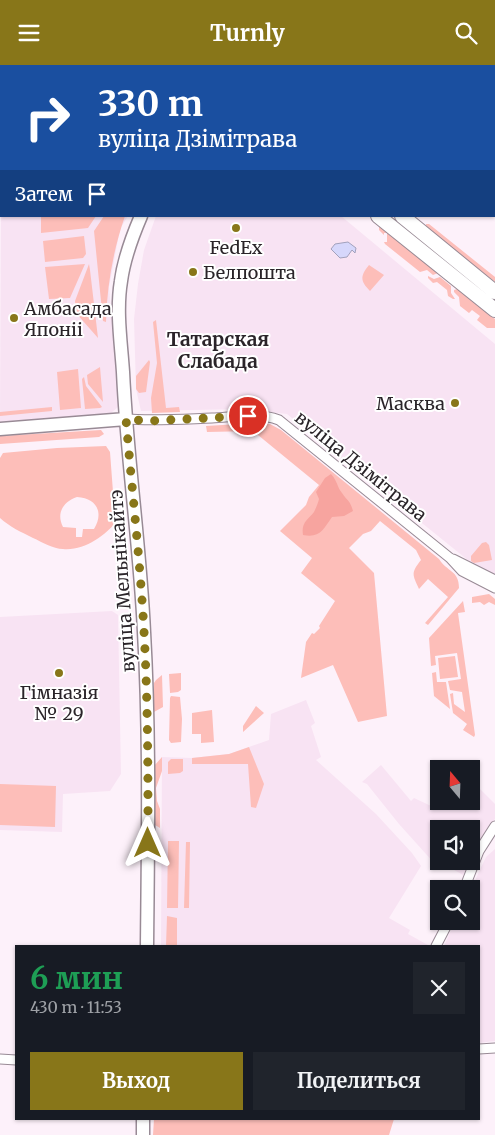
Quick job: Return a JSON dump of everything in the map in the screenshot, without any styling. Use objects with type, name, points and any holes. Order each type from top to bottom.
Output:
[{"type":"main road","name":"вуліца Мельнікайтэ","points":[[141,217],[125,260],[119,304],[126,419],[139,552],[146,671],[148,779],[146,945]]},
{"type":"main road","points":[[379,217],[495,310]]},
{"type":"main road","points":[[403,217],[495,292]]},
{"type":"main road","points":[[0,429],[126,419]]},
{"type":"main road","points":[[143,1135],[144,1120]]},
{"type":"street","name":"вуліца Дзімітрава","points":[[126,419],[148,421],[254,416],[279,420],[450,558],[462,571],[495,588]]},
{"type":"street","name":"вуліца Дзімітрава","points":[[450,558],[468,565],[495,580]]},
{"type":"street","points":[[468,880],[479,851],[495,826]]},
{"type":"street","points":[[437,945],[444,930]]},
{"type":"street","points":[[480,1049],[495,1048]]},
{"type":"street","points":[[0,1059],[15,1059]]},
{"type":"shaded area","points":[[1,217],[127,217],[120,229],[109,287],[118,407],[111,413],[102,416],[0,422]]},
{"type":"shaded area","points":[[41,217],[95,217],[88,228],[41,233]]},
{"type":"shaded area","points":[[103,217],[125,217],[111,268],[106,322],[103,321],[94,231]]},
{"type":"shaded area","points":[[156,217],[342,217],[495,344],[495,575],[469,561],[287,414],[244,409],[141,411],[136,389],[134,319],[144,250]]},
{"type":"shaded area","points":[[426,224],[429,224],[495,277],[495,282],[426,227]]},
{"type":"shaded area","points":[[379,225],[438,273],[433,275],[427,270],[420,272],[385,244],[384,242],[387,242],[387,233],[384,233],[384,235],[379,230]]},
{"type":"shaded area","points":[[84,236],[86,254],[83,258],[45,262],[43,241]]},
{"type":"shaded area","points":[[85,264],[70,298],[49,299],[45,267]]},
{"type":"shaded area","points":[[89,264],[98,338],[76,313],[75,301]]},
{"type":"shaded area","points":[[369,265],[384,275],[370,291],[362,278]]},
{"type":"shaded area","points":[[428,276],[434,279],[440,277],[451,286],[451,293],[455,299],[448,296],[447,290],[437,282],[433,283]]},
{"type":"shaded area","points":[[457,289],[495,319],[495,328],[487,328],[477,320],[480,316],[472,310],[469,313],[460,306],[459,297],[454,292]]},
{"type":"shaded area","points":[[156,320],[166,408],[179,407],[180,412],[152,413],[151,398],[157,363],[153,322]]},
{"type":"shaded area","points":[[149,360],[146,392],[139,393],[136,389],[136,376]]},
{"type":"shaded area","points":[[100,367],[103,402],[88,384],[87,375]]},
{"type":"shaded area","points":[[78,369],[81,408],[60,410],[57,372]]},
{"type":"shaded area","points":[[84,377],[86,386],[102,407],[85,409],[82,379]]},
{"type":"shaded area","points":[[52,407],[52,411],[0,416],[0,412]]},
{"type":"shaded area","points":[[270,424],[281,430],[439,559],[457,578],[459,588],[428,625],[425,623],[448,597],[428,579],[419,589],[414,571],[421,560],[416,550],[380,521],[371,531],[363,534],[349,548],[374,573],[387,716],[358,722],[333,665],[301,678],[306,642],[312,633],[314,634],[320,628],[319,626],[335,601],[301,573],[312,558],[280,531],[306,505],[309,497],[319,485],[253,431],[207,432],[206,426]]},
{"type":"shaded area","points":[[101,430],[104,434],[99,437],[0,444],[0,436]]},
{"type":"shaded area","points":[[106,446],[110,452],[113,492],[117,506],[117,521],[100,537],[79,548],[59,549],[48,545],[16,529],[0,518],[0,458],[3,453]],"holes":[[[77,497],[90,500],[97,507],[97,523],[94,529],[83,529],[82,537],[76,537],[76,528],[63,527],[60,517],[62,509],[68,502]]]},
{"type":"shaded area","points":[[331,474],[340,491],[350,503],[353,511],[344,516],[332,517],[317,534],[303,535],[304,524],[314,512],[319,501],[316,492],[325,478]]},
{"type":"shaded area","points":[[486,542],[489,545],[492,560],[474,563],[471,561],[471,556],[482,543]]},
{"type":"shaded area","points":[[489,594],[495,599],[495,605],[489,602],[484,605],[480,602],[472,603],[472,597]]},
{"type":"shaded area","points":[[463,601],[465,612],[458,613],[474,737],[463,730],[467,724],[453,713],[450,694],[453,693],[454,704],[465,712],[462,692],[450,690],[448,681],[461,679],[457,653],[435,656],[436,665],[431,666],[429,638]]},
{"type":"shaded area","name":"Гімназія № 29","points":[[112,611],[118,615],[121,774],[110,791],[63,794],[62,832],[0,830],[0,617]]},
{"type":"shaded area","points":[[455,656],[458,677],[440,679],[438,658]]},
{"type":"shaded area","points":[[436,672],[437,682],[446,682],[450,709],[434,696],[432,673]]},
{"type":"shaded area","points":[[181,673],[181,690],[170,693],[169,674]]},
{"type":"shaded area","points":[[162,675],[163,707],[154,712],[154,683]]},
{"type":"shaded area","points":[[171,696],[180,697],[182,719],[181,742],[171,743],[169,740]]},
{"type":"shaded area","points":[[306,700],[315,723],[311,726],[321,757],[316,760],[376,814],[412,853],[421,866],[389,918],[410,930],[408,934],[428,945],[161,945],[162,757],[192,758],[229,754],[269,740],[271,714]]},
{"type":"shaded area","points":[[256,706],[264,713],[243,732],[243,726]]},
{"type":"shaded area","points":[[212,710],[214,742],[201,743],[201,734],[192,734],[192,713]]},
{"type":"shaded area","points":[[249,747],[264,784],[256,808],[251,807],[248,764],[192,764],[192,758],[229,754]]},
{"type":"shaded area","points":[[162,757],[162,771],[156,788],[160,809],[160,828],[154,822],[154,766]]},
{"type":"shaded area","points":[[171,759],[183,759],[183,771],[168,774],[168,762]]},
{"type":"shaded area","points":[[381,765],[411,801],[414,798],[430,805],[430,810],[480,810],[480,789],[495,804],[495,819],[480,842],[480,820],[430,820],[430,858],[367,784],[362,782]]},
{"type":"shaded area","points":[[0,784],[56,786],[55,827],[0,825]]},
{"type":"shaded area","points":[[168,841],[179,841],[178,908],[167,908]]},
{"type":"shaded area","points":[[186,842],[190,842],[189,908],[184,908]]},
{"type":"shaded area","points":[[495,849],[495,1041],[480,1043],[480,945],[444,945],[451,930],[480,930],[480,880],[475,880],[486,857]]},
{"type":"shaded area","points":[[454,870],[466,870],[463,875]]},
{"type":"shaded area","points":[[167,916],[177,918],[177,945],[166,945]]},
{"type":"shaded area","points":[[154,1120],[394,1120],[389,1135],[153,1135]]},
{"type":"water","points":[[348,242],[356,248],[355,253],[352,250],[347,257],[340,258],[331,249],[335,244]]},
{"type":"place","name":"FedEx","points":[[236,228]]},
{"type":"place","name":"Белпошта","points":[[193,272]]},
{"type":"place","name":"Амбасада Японіі","points":[[14,318]]},
{"type":"place","name":"Масква","points":[[455,403]]},
{"type":"place","name":"Гімназія № 29","points":[[59,673]]},
{"type":"district","name":"Татарская Слабада","points":[[218,350]]},
{"type":"route","points":[[148,843],[144,631],[140,562],[126,419],[148,421],[248,416]]}]
